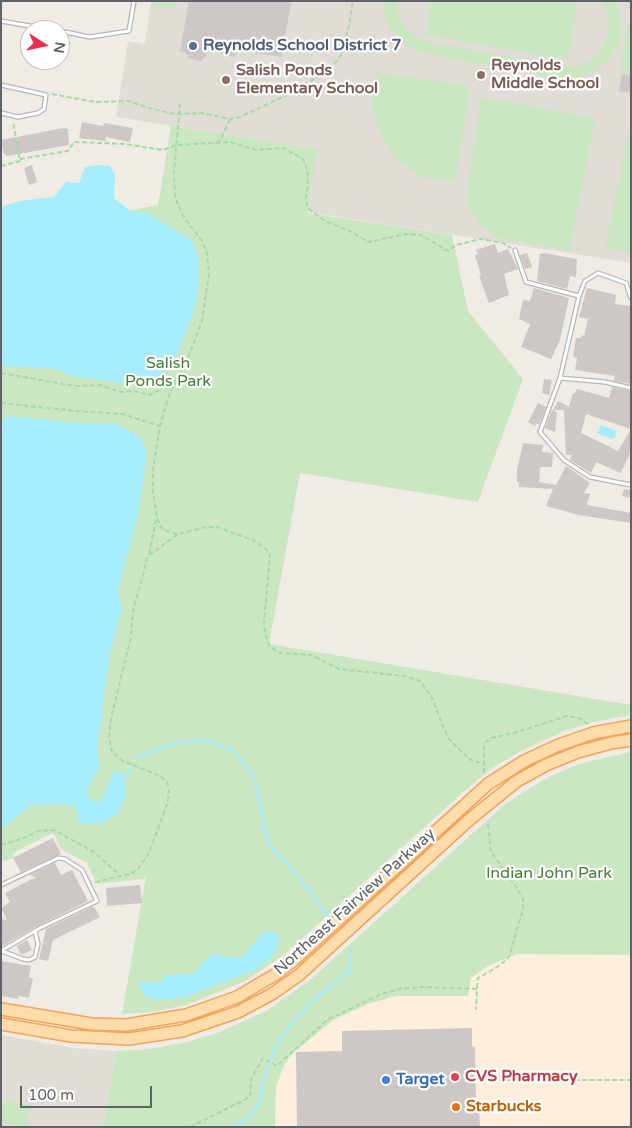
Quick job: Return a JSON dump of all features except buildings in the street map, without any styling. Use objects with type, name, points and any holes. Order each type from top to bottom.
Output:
[{"type":"main road","name":"Northeast Fairview Parkway","points":[[1,1009],[83,1023],[126,1025],[186,1016],[237,997],[260,984],[294,960],[488,784],[537,754],[592,733],[631,726]]},
{"type":"main road","name":"Northeast Fairview Parkway","points":[[1,1024],[88,1038],[128,1039],[182,1031],[238,1012],[272,994],[299,975],[469,820],[517,781],[546,765],[578,752],[631,740]]},
{"type":"lane","points":[[70,33],[90,37],[129,31],[134,1]]},
{"type":"lane","points":[[1,21],[20,24]]},
{"type":"lane","points":[[1,85],[46,95],[44,108],[38,113],[26,117],[13,117],[1,113]]},
{"type":"lane","points":[[515,250],[526,282],[579,296]]},
{"type":"lane","points":[[631,298],[626,283],[598,273],[585,281],[579,296],[560,378],[540,432],[564,460],[590,476],[631,485]]},
{"type":"lane","points":[[560,378],[605,382],[631,388]]},
{"type":"lane","points":[[1,885],[58,858],[65,858],[82,870],[97,901],[35,931],[2,951]]},
{"type":"lane","points":[[2,951],[22,959],[29,960],[35,957],[38,944],[35,931]]},
{"type":"path","points":[[46,95],[95,102],[129,101],[148,108],[175,114],[179,112],[202,113],[230,119],[240,117],[282,98],[319,76],[337,61],[341,55],[350,26],[353,1]]},
{"type":"path","points":[[178,534],[163,530],[157,518],[153,491],[153,469],[160,426],[177,378],[189,356],[202,320],[209,274],[207,253],[202,242],[182,216],[175,197],[174,172],[180,104]]},
{"type":"path","points":[[13,117],[12,127],[20,159]]},
{"type":"path","points":[[218,144],[230,119]]},
{"type":"path","points":[[1,166],[20,161],[20,159],[68,151],[74,142],[125,144],[163,150],[177,145],[230,142],[256,150],[277,147],[290,150],[303,159],[308,177],[306,200],[308,208],[320,218],[352,232],[368,242],[405,234],[420,235],[448,251],[456,245],[481,239],[503,243],[515,250]]},
{"type":"path","points":[[1,372],[75,386],[100,385],[121,392],[134,391],[149,395],[177,378]]},
{"type":"path","points":[[1,403],[76,412],[123,414],[160,426]]},
{"type":"path","points":[[90,884],[120,874],[130,874],[138,869],[149,853],[168,802],[169,790],[167,782],[160,776],[123,761],[112,752],[109,737],[111,718],[131,637],[133,611],[157,518]]},
{"type":"path","points":[[148,556],[178,534],[206,527],[218,527],[255,541],[266,548],[270,556],[264,622],[265,634],[270,647],[281,653],[311,655],[339,669],[404,676],[420,681],[431,696],[448,738],[470,759],[483,764]]},
{"type":"path","points":[[484,772],[484,748],[487,741],[492,738],[567,716],[580,718],[588,724],[592,733]]},
{"type":"path","points":[[476,1010],[478,978],[509,957],[523,908],[523,899],[515,885],[491,852],[488,822]]},
{"type":"path","points":[[1,844],[22,839],[38,831],[54,830],[94,852],[120,874]]},
{"type":"path","points":[[190,1127],[250,1097],[252,1079],[263,1058],[277,1066],[327,1020],[381,994],[399,989],[422,987],[477,989]]},
{"type":"path","points":[[492,1080],[631,1080]]},
{"type":"shaded area","name":"Reynolds Middle School","points":[[151,1],[631,1],[631,263],[307,212],[317,149],[116,117],[128,41],[145,44]]},
{"type":"shaded area","points":[[516,954],[631,955],[631,1127],[275,1127],[276,1087],[282,1068],[291,1055],[333,1020],[368,1004],[396,996],[468,996],[471,978],[488,966]]},
{"type":"shaded area","points":[[1,1035],[74,1048],[116,1051],[103,1127],[1,1127]]},
{"type":"green space","points":[[152,1],[175,1],[174,9],[152,6]]},
{"type":"green space","points":[[383,1],[396,1],[398,15],[405,28],[416,37],[429,42],[564,67],[578,65],[590,60],[600,51],[606,39],[609,26],[607,12],[602,1],[616,1],[622,23],[619,42],[610,58],[597,70],[580,77],[562,79],[426,54],[409,48],[395,36],[386,21]]},
{"type":"green space","points":[[431,1],[578,1],[568,60],[426,35]]},
{"type":"green space","points":[[631,12],[631,73],[620,72]]},
{"type":"green space","points":[[376,72],[470,86],[455,182],[423,177],[397,161],[384,141],[375,119],[371,95]]},
{"type":"green space","points":[[481,97],[595,118],[570,251],[494,237],[476,221],[466,200]]},
{"type":"green space","name":"Salish Ponds Park","points":[[171,126],[318,149],[307,213],[452,235],[468,311],[523,379],[478,502],[300,473],[269,644],[631,705],[631,715],[593,722],[562,732],[521,751],[492,768],[284,955],[245,981],[187,1005],[151,1012],[122,1014],[146,876],[144,879],[97,884],[87,863],[61,849],[53,833],[13,853],[14,857],[6,861],[1,860],[1,236],[158,205]]},
{"type":"green space","points":[[629,131],[631,132],[631,252],[605,248]]},
{"type":"green space","name":"Indian John Park","points":[[631,752],[631,955],[516,954],[488,966],[471,978],[468,996],[396,996],[368,1004],[333,1020],[291,1055],[283,1068],[276,1087],[275,1127],[103,1127],[116,1051],[150,1049],[187,1042],[220,1032],[266,1011],[310,980],[504,805],[543,780],[566,769],[586,762]]},
{"type":"green space","points":[[8,1100],[31,1105],[26,1127],[3,1122],[1,1102],[7,1103]]},
{"type":"water","points":[[110,166],[115,175],[114,198],[132,212],[147,213],[191,240],[198,255],[199,278],[196,303],[179,351],[166,369],[147,383],[132,384],[73,376],[57,369],[1,366],[1,207],[19,201],[54,197],[66,182],[79,183],[85,167]]},
{"type":"water","points":[[7,416],[77,423],[116,424],[133,432],[140,438],[147,451],[138,514],[118,590],[122,611],[110,651],[97,749],[100,766],[87,790],[88,797],[95,802],[102,800],[113,772],[117,770],[124,778],[126,794],[118,813],[101,824],[79,823],[76,806],[53,804],[30,806],[1,829],[1,423]]},
{"type":"water","points":[[601,425],[616,431],[615,438],[612,439],[597,433]]},
{"type":"water","points":[[272,931],[277,934],[280,943],[270,959],[255,970],[186,997],[159,1000],[148,998],[139,988],[140,980],[152,984],[161,982],[165,976],[194,973],[213,954],[238,958],[244,956],[261,934]]},
{"type":"waterway","points":[[138,757],[173,744],[204,740],[232,749],[254,777],[269,845],[303,882],[328,916]]},
{"type":"waterway","points":[[124,778],[131,769]]},
{"type":"waterway","points":[[231,1127],[249,1118],[259,1103],[263,1080],[274,1050],[288,1028],[311,1002],[350,970],[351,949]]},
{"type":"place","name":"Reynolds School District 7","points":[[193,46]]},
{"type":"place","name":"Reynolds Middle School","points":[[481,75]]},
{"type":"place","name":"Salish Ponds Elementary School","points":[[226,80]]},
{"type":"place","name":"CVS Pharmacy","points":[[455,1077]]},
{"type":"place","name":"Target","points":[[386,1080]]},
{"type":"place","name":"Starbucks","points":[[456,1107]]}]
